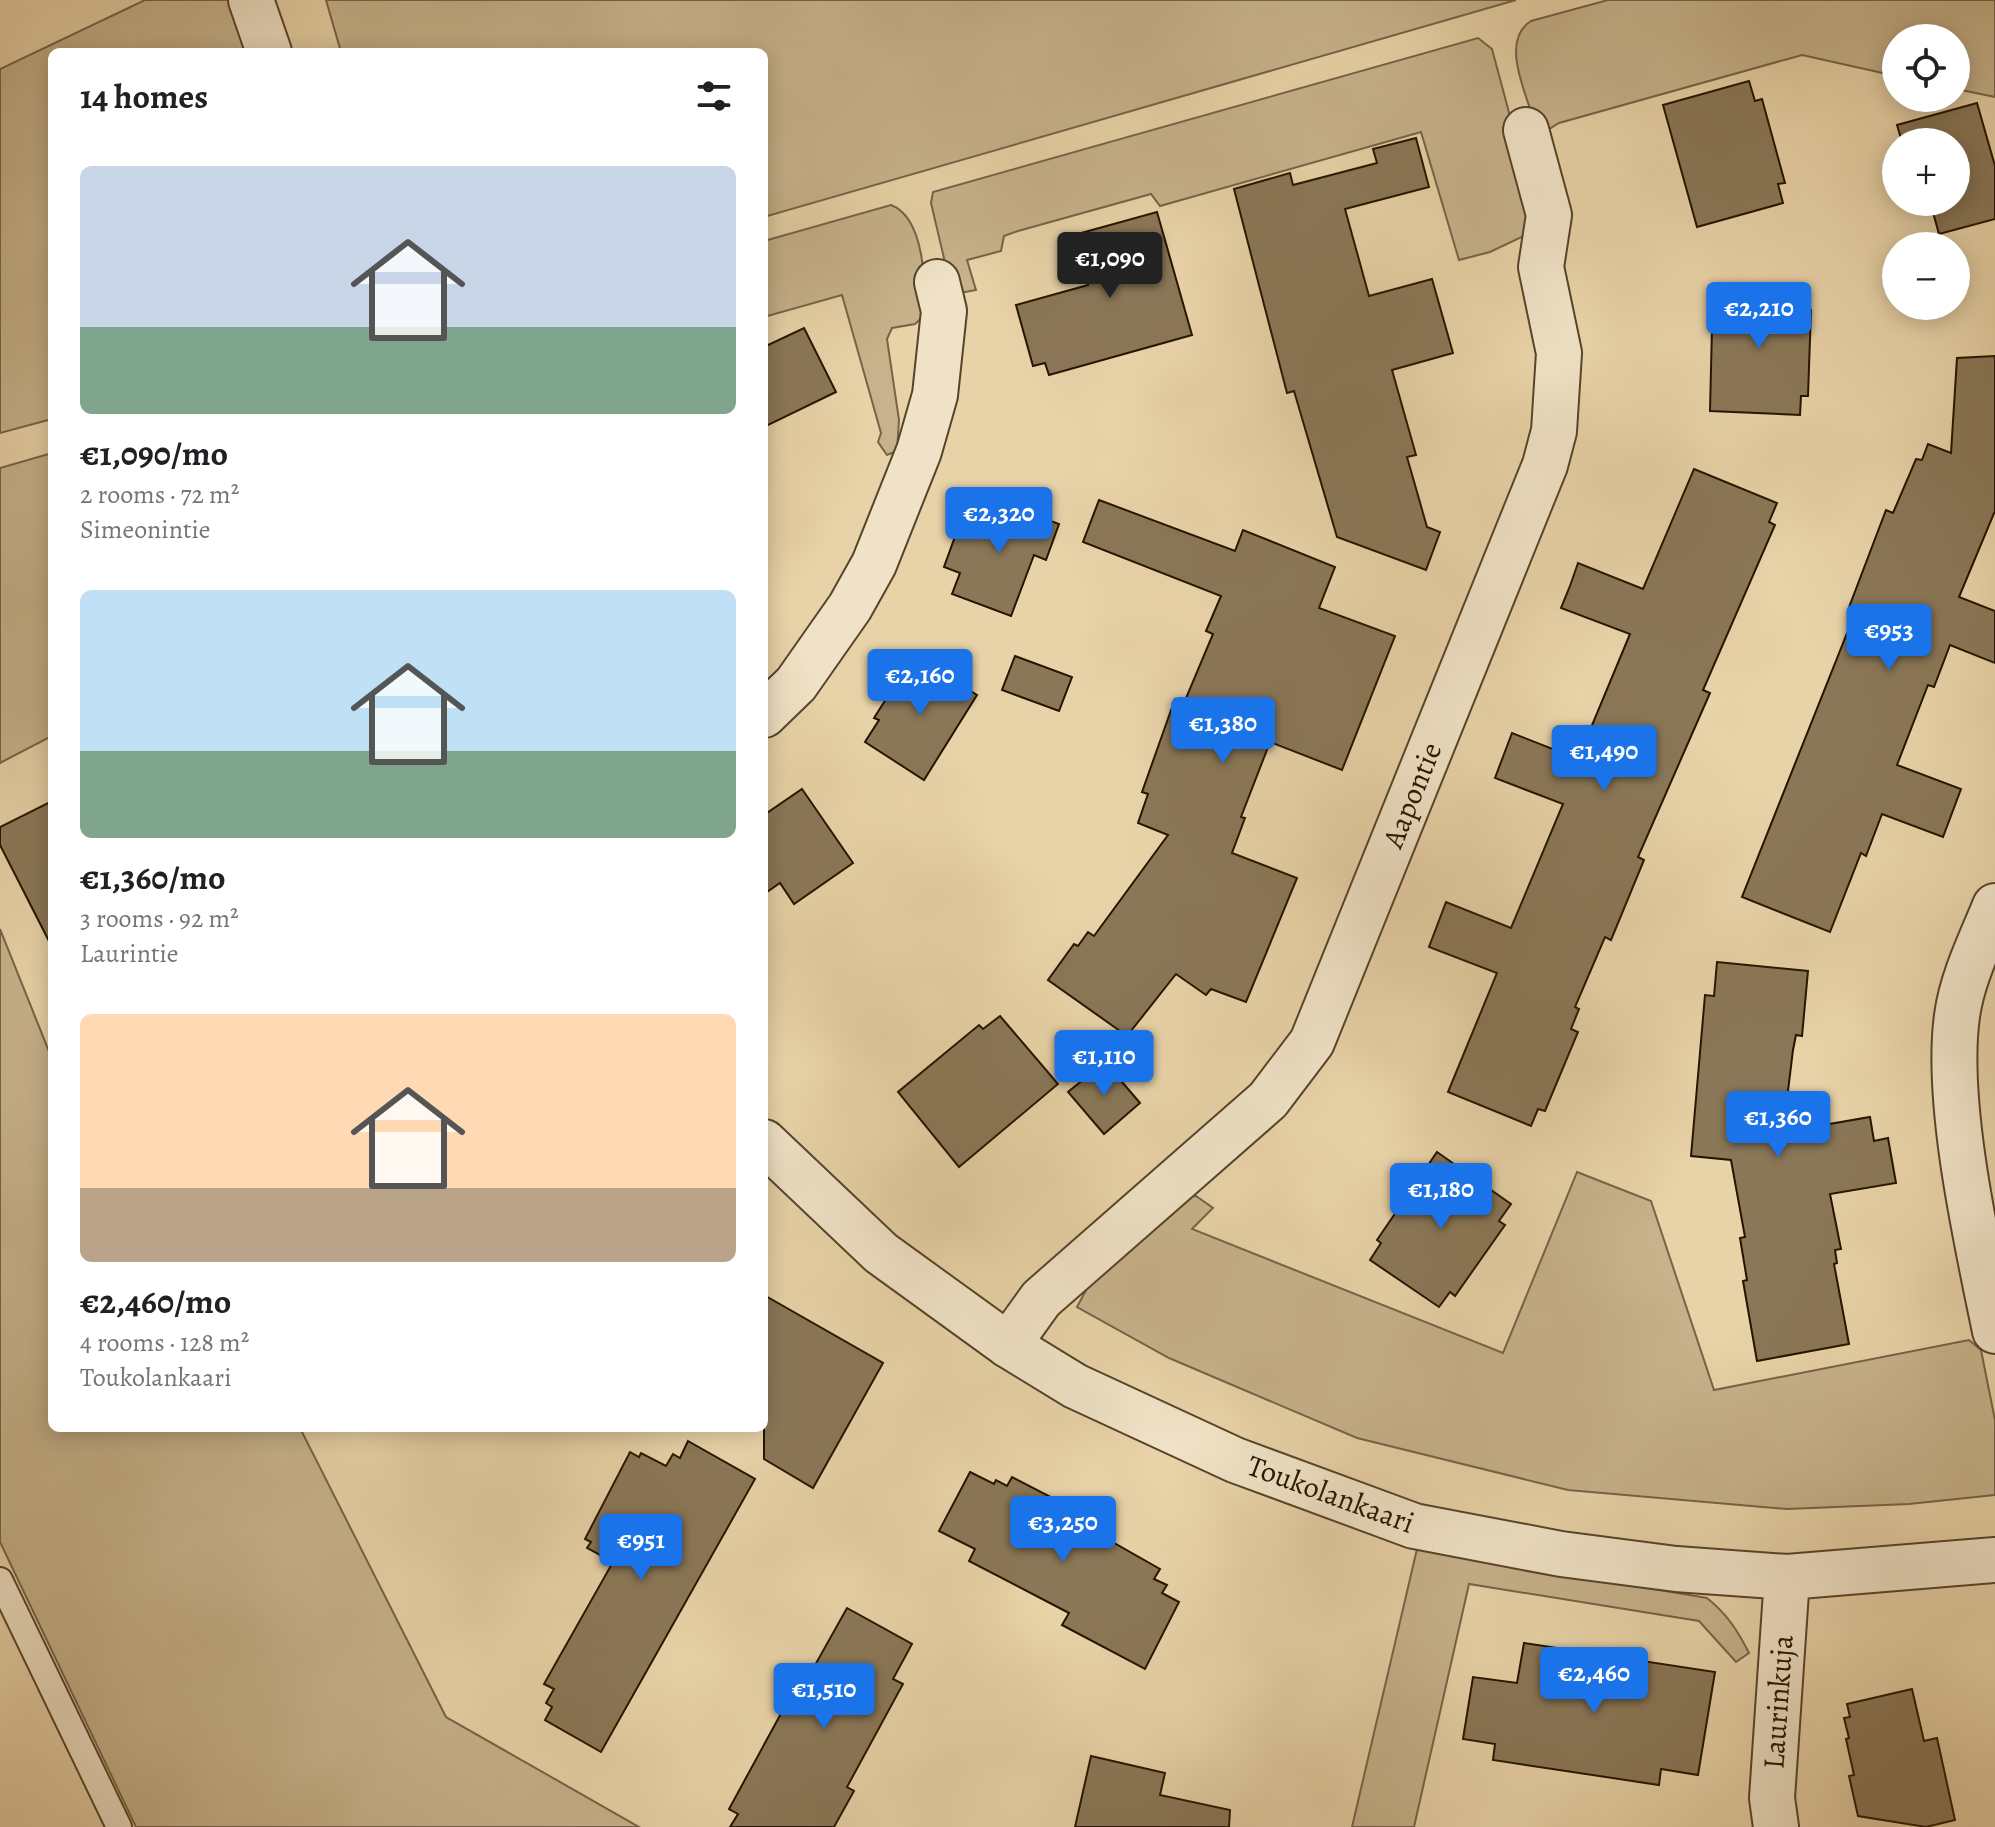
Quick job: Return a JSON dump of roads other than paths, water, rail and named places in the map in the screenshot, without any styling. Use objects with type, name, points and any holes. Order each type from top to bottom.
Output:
[{"type":"street","points":[[251,0],[268,48]]},
{"type":"street","name":"Aapontie","points":[[1008,1345],[1041,1299],[1268,1100],[1312,1042],[1545,465],[1554,431],[1559,353],[1541,267],[1549,215],[1526,130]]},
{"type":"street","points":[[768,711],[796,684],[850,607],[884,538],[919,451],[935,395],[944,311],[937,282]]},
{"type":"street","points":[[1995,906],[1962,992],[1954,1059],[1965,1162],[1995,1331]]},
{"type":"street","name":"Toukolankaari","points":[[768,1146],[881,1253],[1008,1345],[1075,1386],[1235,1460],[1414,1526],[1561,1554],[1676,1569],[1787,1577],[1995,1560]]},
{"type":"street","name":"Laurinkuja","points":[[1776,1827],[1772,1798],[1787,1577]]},
{"type":"lane","points":[[0,1580],[119,1827]]}]
